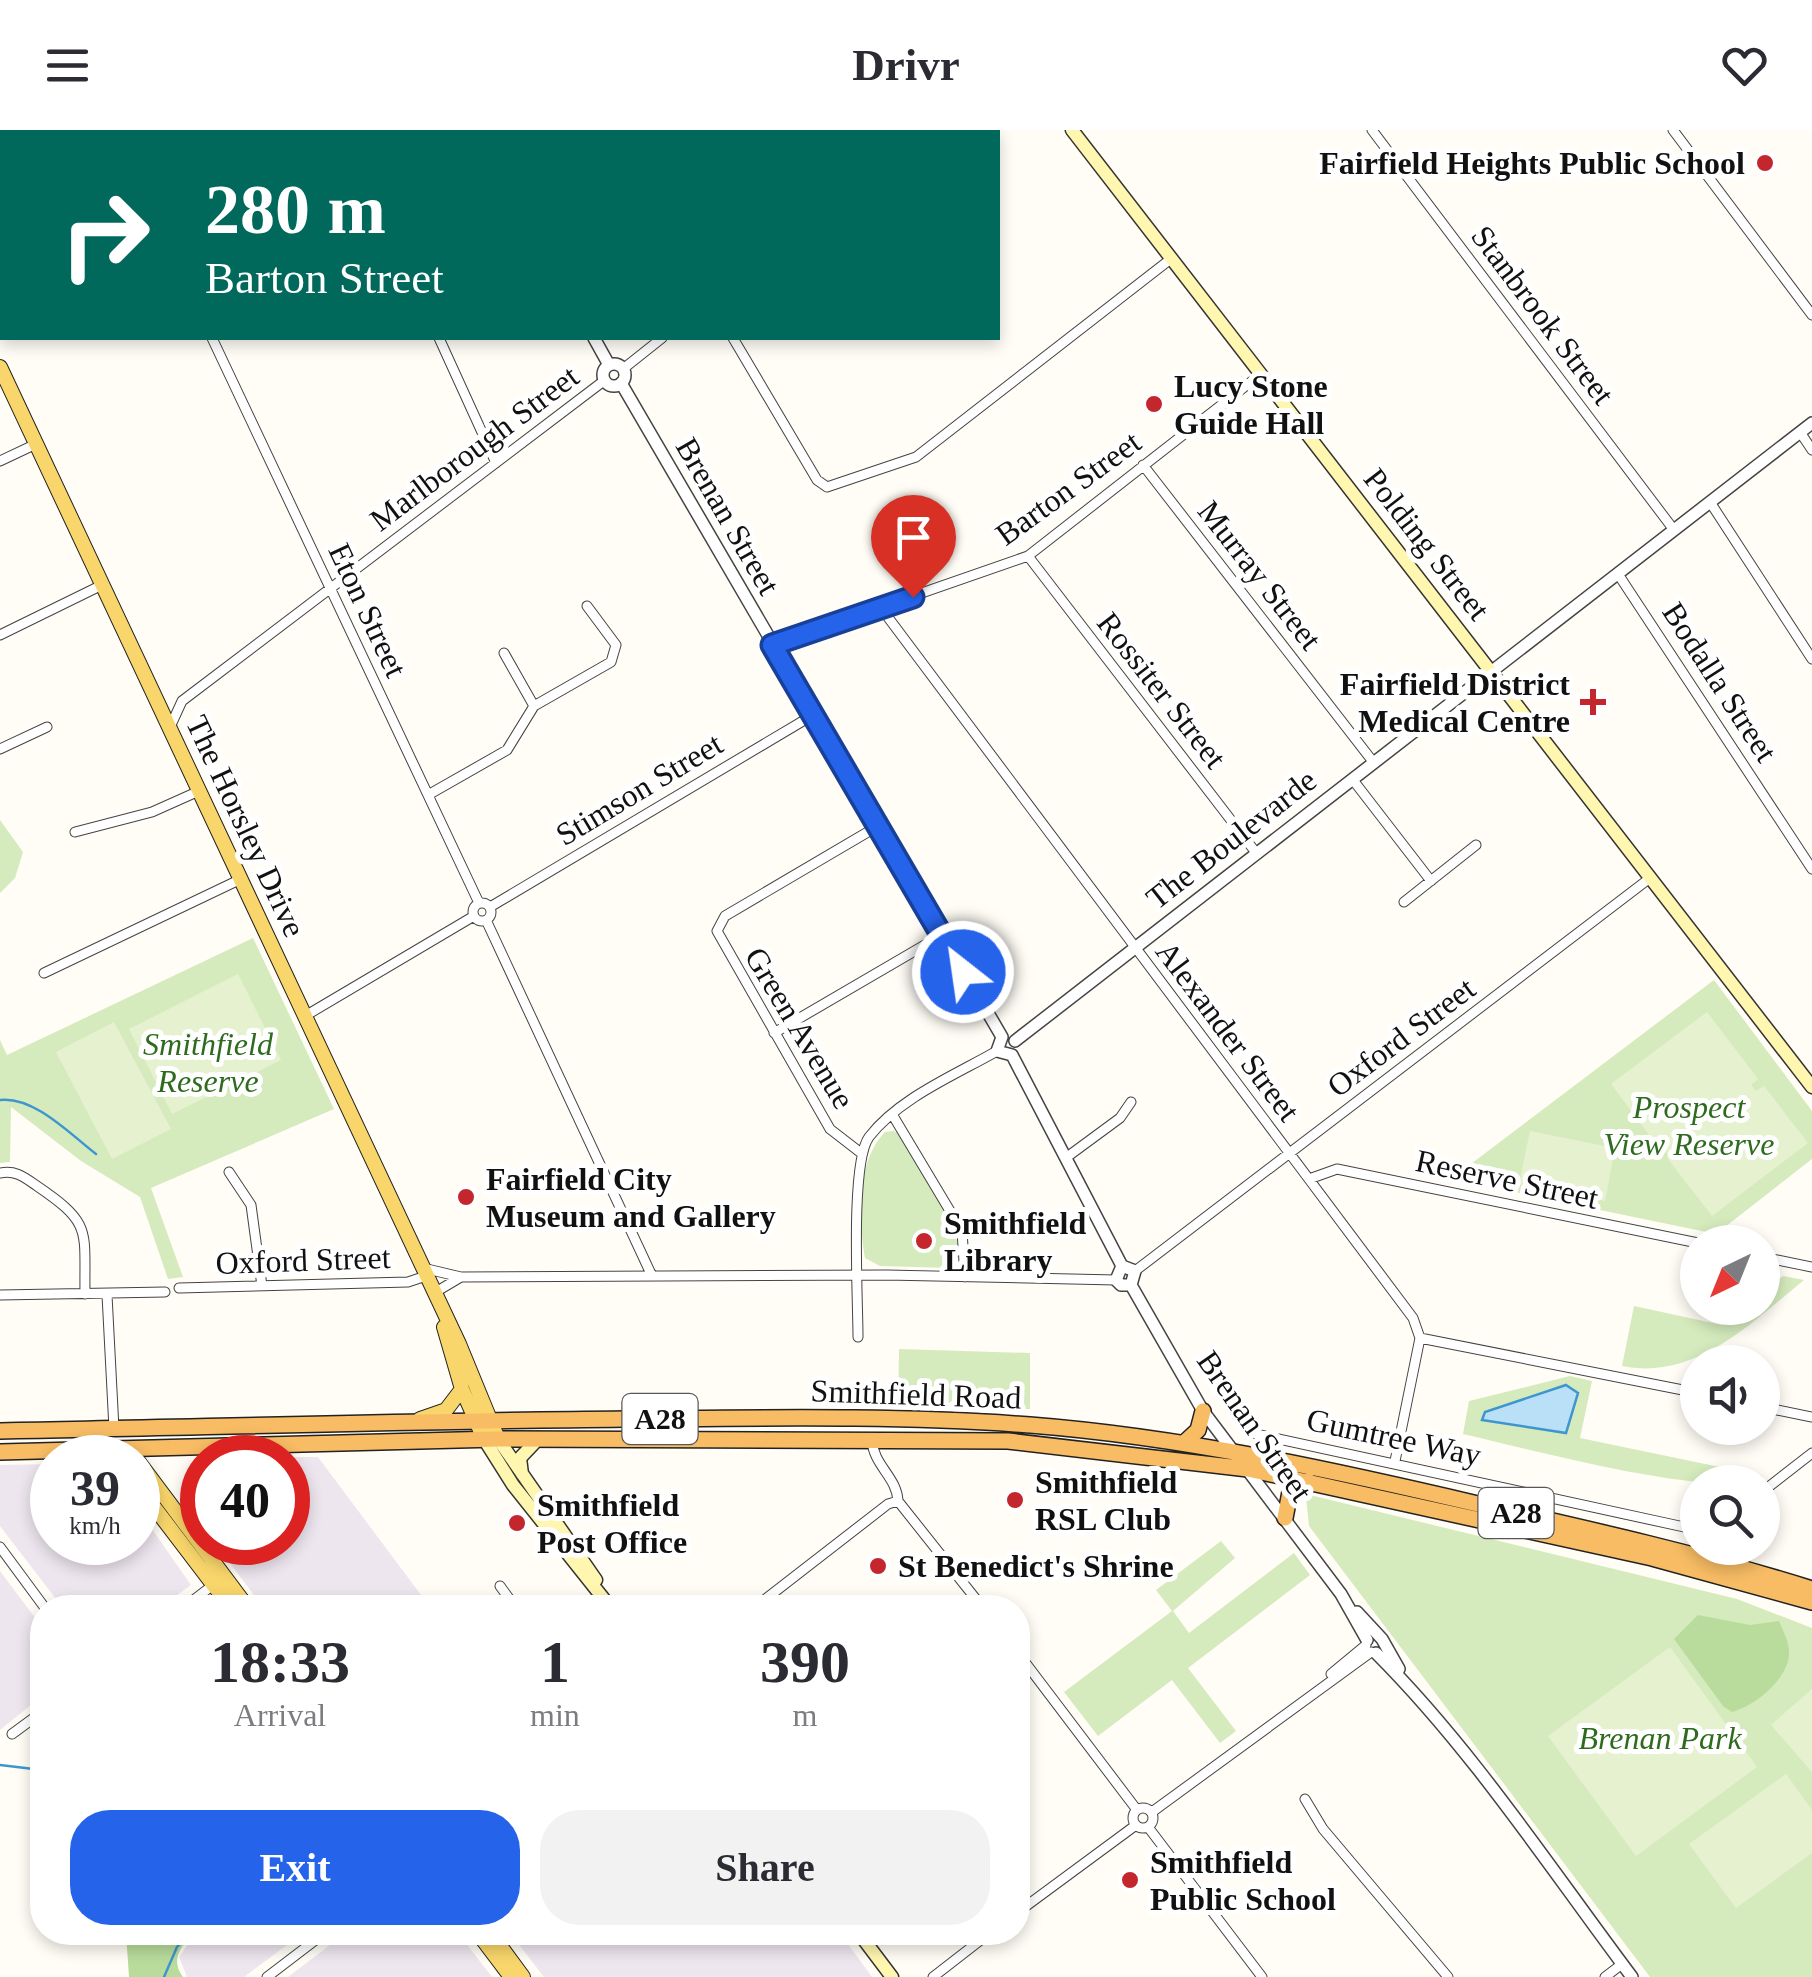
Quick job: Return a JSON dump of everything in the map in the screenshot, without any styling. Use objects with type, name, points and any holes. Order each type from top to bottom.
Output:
[{"type":"highway","points":[[1184,1443],[1198,1430],[1203,1411]]},
{"type":"highway","name":"Smithfield Road","points":[[0,1431],[481,1419],[921,1419],[1032,1425],[1232,1450],[1661,1546],[1807,1587]]},
{"type":"highway","name":"Smithfield Road","points":[[160,1454],[539,1438],[1008,1442],[1248,1469],[1652,1558],[1812,1602]]},
{"type":"highway","name":"Smithfield Road","points":[[0,1452],[30,1453]]},
{"type":"highway","points":[[1127,1461],[1188,1468],[1222,1466]]},
{"type":"highway","points":[[1285,1518],[1290,1492],[1308,1482]]},
{"type":"highway","points":[[1652,1558],[1812,1612]]},
{"type":"main road","name":"Polding Street","points":[[1072,130],[1812,1087]]},
{"type":"main road","name":"The Horsley Drive","points":[[0,367],[425,1272],[440,1308],[462,1389],[513,1485],[602,1595]]},
{"type":"main road","name":"The Horsley Drive","points":[[440,1308],[460,1344],[481,1419]]},
{"type":"main road","points":[[408,1423],[446,1410],[462,1389]]},
{"type":"main road","points":[[114,1428],[117,1435]]},
{"type":"main road","points":[[522,1476],[520,1458],[539,1438]]},
{"type":"main road","name":"The Horsley Drive","points":[[491,1439],[522,1476],[603,1595]]},
{"type":"main road","points":[[160,1500],[225,1595]]},
{"type":"main road","points":[[160,1512],[234,1595]]},
{"type":"main road","points":[[487,1945],[511,1977]]},
{"type":"main road","points":[[500,1945],[523,1977]]},
{"type":"main road","points":[[868,1945],[892,1977]]},
{"type":"street","name":"Stanbrook Street","points":[[1372,130],[1674,530]]},
{"type":"street","points":[[1673,130],[1812,315]]},
{"type":"street","points":[[734,340],[817,480],[827,487],[916,456],[1172,258]]},
{"type":"street","name":"Eton Street","points":[[213,340],[478,903]]},
{"type":"street","points":[[440,340],[496,463]]},
{"type":"street","points":[[596,340],[616,367],[621,383],[611,385],[605,380],[616,367]]},
{"type":"street","name":"Marlborough Street","points":[[616,367],[659,340]]},
{"type":"street","name":"Barton Street","points":[[772,645],[1028,556],[1261,374]]},
{"type":"street","name":"Marlborough Street","points":[[182,701],[605,380]]},
{"type":"street","name":"Brenan Street","points":[[621,383],[942,935],[1009,1040]]},
{"type":"street","name":"The Boulevarde","points":[[1009,1040],[1134,949],[1812,422]]},
{"type":"street","points":[[1800,432],[1812,450]]},
{"type":"street","points":[[0,461],[36,444]]},
{"type":"street","name":"Murray Street","points":[[1144,465],[1374,763]]},
{"type":"street","points":[[1710,502],[1812,659]]},
{"type":"street","name":"Rossiter Street","points":[[1028,556],[1256,854]]},
{"type":"street","name":"Bodalla Street","points":[[1618,574],[1812,869]]},
{"type":"street","points":[[0,635],[102,586]]},
{"type":"street","points":[[428,796],[507,750],[534,706],[614,658],[616,645],[587,606]]},
{"type":"street","name":"Alexander Street","points":[[881,608],[1413,1318],[1420,1338]]},
{"type":"street","points":[[504,653],[534,706]]},
{"type":"street","points":[[154,697],[167,703],[182,701]]},
{"type":"street","points":[[170,730],[182,701]]},
{"type":"street","name":"Stimson Street","points":[[490,906],[813,715]]},
{"type":"street","points":[[0,749],[47,727]]},
{"type":"street","points":[[1353,780],[1431,881]]},
{"type":"street","points":[[75,832],[152,812],[199,791]]},
{"type":"street","name":"Green Avenue","points":[[861,1153],[830,1129],[718,938],[719,923],[878,826]]},
{"type":"street","points":[[1800,852],[1812,842]]},
{"type":"street","points":[[1404,902],[1476,845]]},
{"type":"street","name":"Oxford Street","points":[[1135,1271],[1650,878]]},
{"type":"street","points":[[44,973],[241,879]]},
{"type":"street","points":[[305,1016],[474,916],[478,903],[490,906],[486,920],[652,1276]]},
{"type":"street","points":[[474,916],[486,920]]},
{"type":"street","points":[[774,1033],[942,935]]},
{"type":"street","points":[[858,1338],[861,1153],[870,1136],[892,1114],[1009,1040]]},
{"type":"street","points":[[1009,1040],[1012,1055],[1122,1266],[1135,1271],[1131,1285],[1120,1285],[1116,1280],[1122,1266]]},
{"type":"street","points":[[997,1051],[1012,1055]]},
{"type":"street","points":[[1067,1157],[1120,1118],[1130,1102]]},
{"type":"street","points":[[892,1114],[962,1230],[965,1278]]},
{"type":"street","name":"Reserve Street","points":[[1309,1179],[1338,1169],[1680,1240]]},
{"type":"street","points":[[230,1172],[250,1205],[262,1286]]},
{"type":"street","points":[[0,1173],[20,1175],[78,1218],[84,1236],[85,1294]]},
{"type":"street","points":[[1780,1261],[1812,1267]]},
{"type":"street","name":"Oxford Street","points":[[179,1288],[408,1282],[425,1272],[461,1277],[857,1275],[1116,1280]]},
{"type":"street","name":"Oxford Street","points":[[434,1293],[461,1277]]},
{"type":"street","name":"Brenan Street","points":[[1131,1285],[1203,1411],[1341,1594],[1374,1645],[1632,1977]]},
{"type":"street","points":[[0,1296],[165,1292]]},
{"type":"street","points":[[108,1295],[114,1428]]},
{"type":"street","points":[[1395,1462],[1420,1338],[1680,1389]]},
{"type":"street","points":[[1780,1410],[1812,1417]]},
{"type":"street","name":"Gumtree Way","points":[[1256,1434],[1680,1526]]},
{"type":"street","points":[[872,1438],[872,1450],[896,1486],[898,1501],[973,1595]]},
{"type":"street","points":[[1780,1478],[1812,1453]]},
{"type":"street","points":[[771,1595],[888,1504],[898,1501]]},
{"type":"street","points":[[0,1547],[35,1595]]},
{"type":"street","points":[[200,1595],[219,1581]]},
{"type":"street","points":[[500,1586],[507,1595]]},
{"type":"street","points":[[1148,1827],[1152,1812],[1374,1645]]},
{"type":"street","points":[[1030,1669],[1137,1810],[1136,1824],[1030,1903]]},
{"type":"street","points":[[12,1734],[30,1721]]},
{"type":"street","points":[[1305,1799],[1323,1828],[1448,1977]]},
{"type":"street","points":[[1137,1810],[1144,1807],[1152,1812]]},
{"type":"street","points":[[1136,1824],[1148,1827],[1262,1977]]},
{"type":"street","points":[[267,1977],[309,1945]]},
{"type":"street","points":[[934,1977],[975,1945]]},
{"type":"street","points":[[1605,1977],[1622,1964]]},
{"type":"shaded area","points":[[310,1457],[318,1457],[421,1595],[254,1595],[232,1565],[310,1565]]},
{"type":"shaded area","points":[[30,1464],[30,1565],[160,1565],[160,1541],[191,1585],[177,1595],[53,1595],[0,1526],[0,1465]]},
{"type":"shaded area","points":[[0,1571],[30,1611],[30,1706],[0,1730]]},
{"type":"shaded area","points":[[187,1945],[287,1945],[244,1977],[187,1977],[179,1957]]},
{"type":"shaded area","points":[[330,1945],[467,1945],[492,1977],[288,1977]]},
{"type":"shaded area","points":[[519,1945],[849,1945],[872,1977],[544,1977]]},
{"type":"green space","points":[[0,820],[23,852],[15,878],[0,893]]},
{"type":"green space","name":"Smithfield Reserve","points":[[253,938],[334,1109],[151,1188],[183,1277],[168,1279],[140,1197],[81,1161],[11,1107],[10,1162],[0,1163],[0,1040],[7,1055]]},
{"type":"green space","points":[[238,974],[281,1060],[172,1114],[129,1029]]},
{"type":"green space","name":"Prospect View Reserve","points":[[1714,980],[1812,1111],[1812,1159],[1728,1225],[1680,1227],[1451,1179]]},
{"type":"green space","points":[[1707,1012],[1758,1079],[1751,1085],[1756,1091],[1764,1086],[1808,1143],[1712,1216],[1668,1159],[1666,1150],[1662,1152],[1611,1084]]},
{"type":"green space","points":[[114,1022],[171,1129],[112,1159],[56,1052]]},
{"type":"green space","points":[[1530,1131],[1615,1148],[1605,1201],[1519,1184]]},
{"type":"green space","points":[[885,1132],[900,1133],[953,1224],[960,1254],[951,1268],[880,1266],[865,1258],[861,1226],[864,1175],[876,1144]]},
{"type":"green space","points":[[1783,1276],[1804,1280],[1780,1299]]},
{"type":"green space","points":[[1634,1306],[1680,1316],[1680,1325],[1748,1325],[1720,1345],[1680,1345],[1680,1363],[1674,1365],[1622,1366]]},
{"type":"green space","points":[[899,1349],[1030,1353],[1030,1409],[898,1406]]},
{"type":"green space","points":[[1570,1376],[1592,1381],[1580,1438],[1710,1465],[1680,1465],[1680,1480],[1667,1478],[1463,1434],[1469,1401]]},
{"type":"green space","name":"Brenan Park","points":[[1306,1497],[1737,1599],[1812,1628],[1812,1977],[1650,1977],[1309,1526]]},
{"type":"green space","points":[[1221,1541],[1235,1558],[1173,1611],[1189,1633],[1294,1553],[1310,1575],[1188,1668],[1236,1731],[1220,1743],[1172,1680],[1098,1736],[1064,1692],[1172,1611],[1156,1590]]},
{"type":"green space","points":[[1698,1615],[1750,1625],[1779,1621],[1787,1641],[1787,1664],[1776,1682],[1750,1704],[1732,1712],[1723,1706],[1674,1639]]},
{"type":"green space","points":[[1670,1647],[1757,1767],[1636,1856],[1548,1736]]},
{"type":"green space","points":[[1812,1689],[1812,1772],[1771,1725]]},
{"type":"green space","points":[[1786,1774],[1812,1810],[1812,1853],[1736,1908],[1689,1844]]},
{"type":"green space","points":[[127,1945],[184,1945],[177,1959],[183,1977],[129,1977]]},
{"type":"water","points":[[1566,1385],[1578,1393],[1566,1433],[1482,1420],[1485,1412]]},
{"type":"waterway","points":[[0,1100],[13,1100],[38,1110],[96,1154]]},
{"type":"waterway","points":[[0,1765],[30,1769]]},
{"type":"waterway","points":[[164,1977],[179,1945]]},
{"type":"place","name":"Fairfield Heights Public School","points":[[1765,163]]},
{"type":"place","name":"Lucy Stone Guide Hall","points":[[1154,404]]},
{"type":"place","name":"Fairfield District Medical Centre","points":[[1593,702]]},
{"type":"place","name":"Fairfield City Museum and Gallery","points":[[466,1197]]},
{"type":"place","name":"Smithfield Library","points":[[924,1241]]},
{"type":"place","name":"Smithfield RSL Club","points":[[1015,1500]]},
{"type":"place","name":"Smithfield Post Office","points":[[517,1523]]},
{"type":"place","name":"St Benedict's Shrine","points":[[878,1566]]},
{"type":"place","name":"Smithfield Public School","points":[[1130,1880]]},
{"type":"route","points":[[913,597],[772,645],[963,972]]}]
